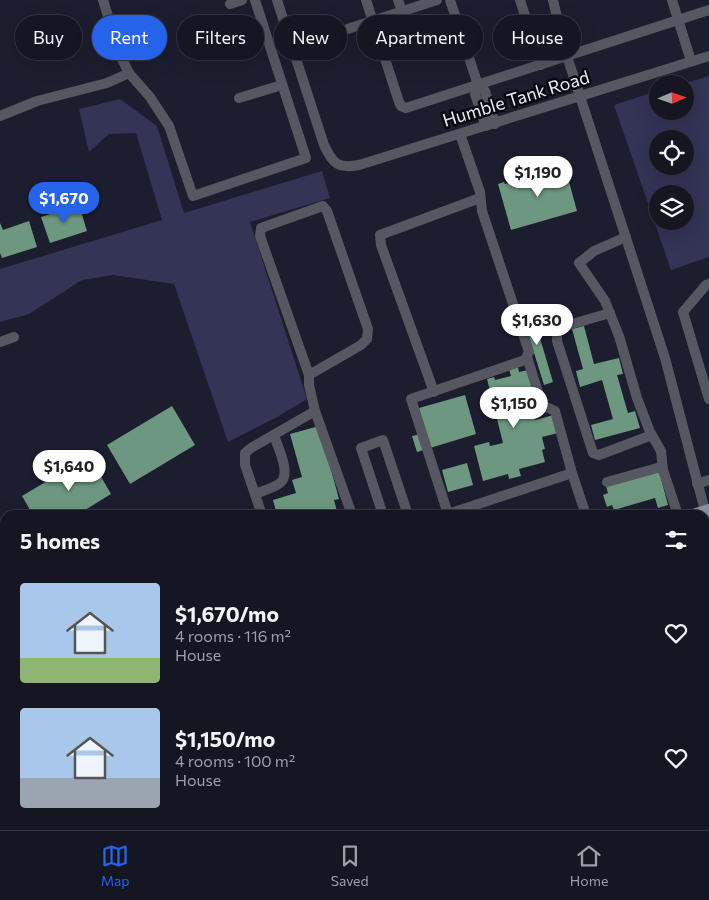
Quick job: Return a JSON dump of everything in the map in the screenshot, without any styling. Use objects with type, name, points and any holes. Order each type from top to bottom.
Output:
[{"type":"street","points":[[104,0],[120,55],[129,73],[150,97],[169,126],[193,196],[306,158],[255,0]]},
{"type":"street","points":[[230,4],[242,0]]},
{"type":"street","points":[[277,0],[282,15]]},
{"type":"street","points":[[366,0],[370,15]]},
{"type":"street","points":[[398,0],[402,11]]},
{"type":"street","points":[[390,15],[437,0]]},
{"type":"street","points":[[450,0],[478,85],[475,94],[490,125]]},
{"type":"street","points":[[520,0],[541,65]]},
{"type":"street","points":[[553,0],[556,15]]},
{"type":"street","points":[[672,0],[691,61]]},
{"type":"street","points":[[581,51],[709,10]]},
{"type":"street","name":"Humble Tank Road","points":[[296,60],[324,145],[333,162],[340,166],[359,165],[709,56]]},
{"type":"street","points":[[385,60],[401,106],[410,108],[555,60]]},
{"type":"street","points":[[568,60],[664,358],[703,510]]},
{"type":"street","points":[[0,116],[37,101],[108,84],[129,73]]},
{"type":"street","points":[[239,98],[282,85]]},
{"type":"street","points":[[447,510],[411,399],[524,360],[529,352],[482,211],[480,192],[460,134]]},
{"type":"street","points":[[434,392],[381,245],[380,234],[480,198]]},
{"type":"street","points":[[309,375],[361,344],[367,339],[368,329],[327,211],[322,206],[312,208],[261,228],[260,236],[309,375],[309,385],[315,410],[336,464],[350,510]]},
{"type":"street","points":[[626,237],[594,251],[579,263],[605,301],[610,313],[619,336],[637,398],[652,435],[661,451],[663,470],[676,510]]},
{"type":"street","points":[[708,392],[683,312],[706,285],[709,284]]},
{"type":"street","points":[[610,313],[566,326],[557,331],[557,341],[591,447],[595,455],[599,455],[652,435]]},
{"type":"street","points":[[0,342],[14,337]]},
{"type":"street","points":[[527,357],[542,405],[555,411],[584,510]]},
{"type":"street","points":[[260,510],[245,465],[245,454],[315,410]]},
{"type":"street","points":[[255,494],[280,483],[284,478],[286,471],[274,435]]},
{"type":"street","points":[[381,510],[361,448],[383,440],[406,510]]},
{"type":"street","points":[[608,482],[657,467],[661,467],[663,470]]},
{"type":"street","points":[[460,510],[572,473]]},
{"type":"street","points":[[697,484],[709,480]]},
{"type":"shaded area","points":[[709,76],[709,257],[671,270],[657,230],[694,230],[694,185],[649,185],[649,206],[614,105],[649,94],[649,120],[694,120],[694,81]]},
{"type":"shaded area","points":[[120,99],[157,126],[184,213],[322,171],[330,198],[250,222],[307,399],[228,442],[174,284],[113,275],[82,280],[29,314],[0,322],[0,269],[162,220],[136,133],[109,134],[89,152],[79,109]]},
{"type":"building","points":[[565,167],[577,211],[511,230],[498,184],[504,182],[505,184]]},
{"type":"building","points":[[79,205],[87,231],[50,243],[41,217]]},
{"type":"building","points":[[29,221],[37,247],[2,258],[0,253],[0,223],[3,230]]},
{"type":"building","points":[[531,308],[553,382],[544,385],[521,311]]},
{"type":"building","points":[[584,326],[594,364],[619,358],[623,374],[617,375],[628,413],[635,411],[640,428],[595,440],[591,425],[613,419],[602,380],[580,387],[576,371],[583,369],[572,329]]},
{"type":"building","points":[[518,367],[519,372],[528,370],[535,397],[529,398],[535,420],[554,415],[558,433],[542,437],[545,449],[542,450],[545,462],[519,469],[521,476],[509,479],[508,474],[483,481],[474,446],[489,442],[490,446],[503,443],[487,379],[494,377],[495,380],[511,376],[509,369]]},
{"type":"building","points":[[465,395],[476,434],[417,452],[412,436],[426,433],[419,408]]},
{"type":"building","points":[[172,406],[195,445],[130,484],[107,445]]},
{"type":"building","points":[[319,426],[339,499],[334,500],[337,510],[276,510],[273,500],[296,493],[292,480],[302,477],[290,434]]},
{"type":"building","points":[[89,456],[111,494],[85,510],[30,510],[22,496]]},
{"type":"building","points":[[467,463],[473,485],[448,492],[442,470]]},
{"type":"building","points":[[659,471],[668,505],[658,508],[655,498],[614,510],[612,505],[607,507],[603,495],[608,493],[606,486]]}]
